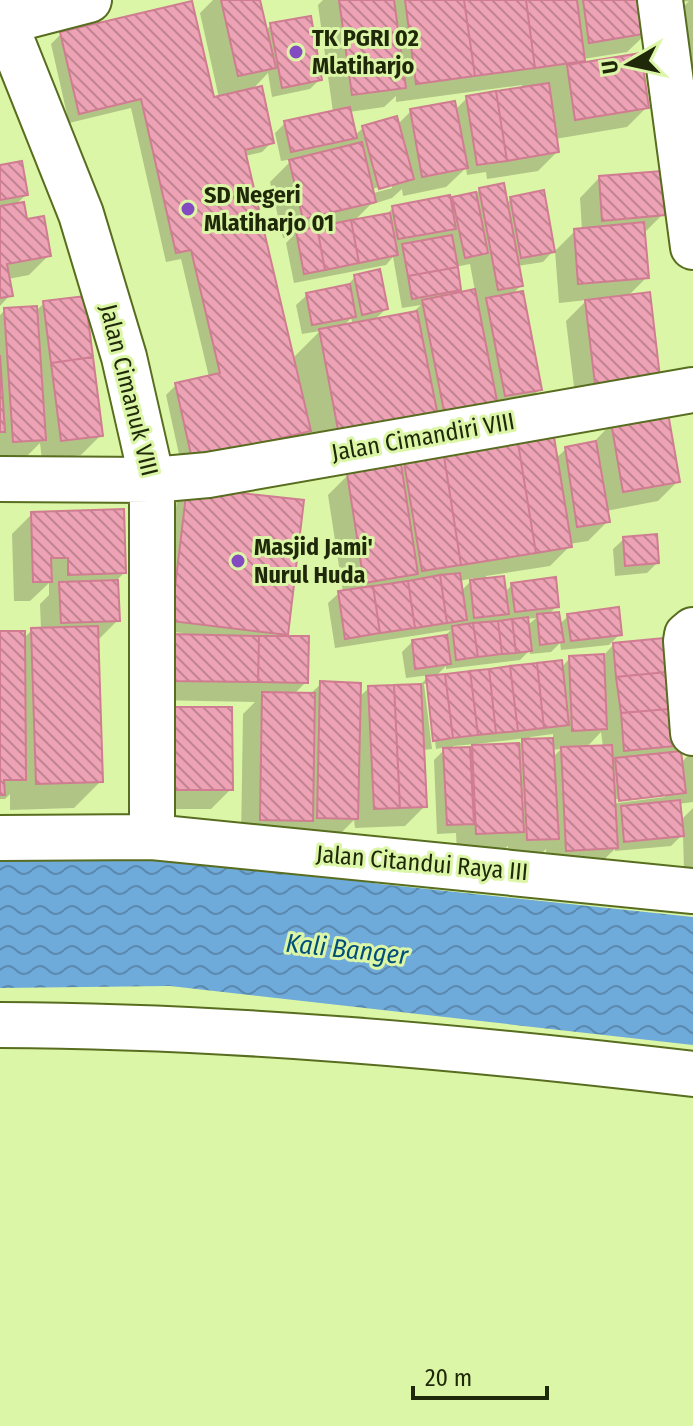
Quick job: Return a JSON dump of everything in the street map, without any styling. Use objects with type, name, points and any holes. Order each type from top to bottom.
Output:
[{"type":"street","points":[[2,16],[89,0]]},
{"type":"street","points":[[660,0],[693,247]]},
{"type":"street","name":"Jalan Cimanuk VIII","points":[[2,16],[81,214],[124,357],[152,480],[152,837]]},
{"type":"street","name":"Jalan Cimandiri VIII","points":[[0,479],[152,480],[208,475],[693,390]]},
{"type":"street","points":[[693,630],[686,641],[693,733]]},
{"type":"street","name":"Jalan Citandui Raya III","points":[[0,838],[152,837],[693,891]]},
{"type":"street","points":[[0,1025],[71,1025],[250,1034],[535,1055],[693,1074]]},
{"type":"water","name":"Kali Banger","points":[[170,855],[380,884],[693,917],[693,1045],[170,986],[0,988],[0,858]]},
{"type":"building","points":[[221,0],[260,0],[276,68],[238,76]]},
{"type":"building","points":[[339,0],[394,0],[406,88],[352,95]]},
{"type":"building","points":[[405,0],[464,0],[475,76],[416,84]]},
{"type":"building","points":[[464,0],[526,0],[535,68],[475,76]]},
{"type":"building","points":[[526,0],[577,0],[585,61],[535,68]]},
{"type":"building","points":[[583,0],[643,0],[649,33],[589,43]]},
{"type":"building","points":[[192,1],[214,97],[262,86],[274,143],[245,150],[311,431],[192,459],[175,383],[220,373],[191,250],[176,253],[141,99],[79,114],[60,32]]},
{"type":"building","name":"TK PGRI 02 Mlatiharjo","points":[[311,16],[322,80],[282,88],[270,23]]},
{"type":"building","points":[[641,53],[649,108],[575,120],[567,65]]},
{"type":"building","points":[[549,83],[559,152],[507,161],[496,91]]},
{"type":"building","points":[[496,91],[507,161],[477,165],[466,96]]},
{"type":"building","points":[[455,101],[468,168],[422,177],[410,109]]},
{"type":"building","points":[[350,107],[357,138],[291,152],[284,121]]},
{"type":"building","points":[[397,116],[414,179],[379,189],[362,126]]},
{"type":"building","points":[[362,142],[376,202],[303,219],[289,160]]},
{"type":"building","points":[[22,161],[28,195],[0,200],[0,165]]},
{"type":"building","points":[[662,171],[665,215],[602,221],[599,176]]},
{"type":"building","points":[[504,183],[523,286],[498,290],[479,188]]},
{"type":"building","points":[[544,190],[555,252],[521,258],[510,197]]},
{"type":"building","points":[[476,192],[488,253],[465,258],[452,197]]},
{"type":"building","points":[[450,195],[456,229],[398,239],[392,206]]},
{"type":"building","points":[[24,202],[27,219],[44,216],[51,256],[7,264],[13,296],[0,298],[0,206]]},
{"type":"building","points":[[390,213],[398,255],[359,263],[351,220]]},
{"type":"building","points":[[351,220],[359,263],[325,270],[317,227]]},
{"type":"building","points":[[644,222],[649,278],[578,284],[574,229]]},
{"type":"building","points":[[317,227],[325,270],[304,274],[296,231]]},
{"type":"building","points":[[452,235],[458,267],[408,276],[402,244]]},
{"type":"building","points":[[458,267],[461,290],[412,299],[408,276]]},
{"type":"building","points":[[380,269],[388,309],[362,315],[354,275]]},
{"type":"building","points":[[350,284],[356,317],[312,325],[306,293]]},
{"type":"building","points":[[475,289],[498,406],[445,416],[422,300]]},
{"type":"building","points":[[523,291],[542,390],[505,396],[486,298]]},
{"type":"building","points":[[650,292],[660,377],[595,384],[585,300]]},
{"type":"building","points":[[85,296],[93,357],[51,363],[43,301]]},
{"type":"building","points":[[37,306],[46,440],[13,442],[4,308]]},
{"type":"building","points":[[417,311],[438,416],[339,435],[319,329]]},
{"type":"building","points":[[0,355],[5,432],[0,432]]},
{"type":"building","points":[[93,357],[103,436],[61,441],[51,363]]},
{"type":"building","points":[[668,413],[680,482],[623,492],[611,422]]},
{"type":"building","points":[[554,437],[572,547],[536,553],[518,443]]},
{"type":"building","points":[[596,441],[610,522],[577,527],[565,447]]},
{"type":"building","points":[[518,443],[536,553],[461,565],[444,456]]},
{"type":"building","points":[[444,456],[461,565],[422,571],[404,462]]},
{"type":"building","points":[[401,464],[418,574],[364,583],[347,473]]},
{"type":"building","name":"Masjid Jami' Nurul Huda","points":[[187,487],[304,500],[288,635],[171,621]]},
{"type":"building","points":[[124,509],[126,573],[68,575],[68,558],[51,558],[52,582],[33,582],[31,512]]},
{"type":"building","points":[[657,534],[659,563],[625,566],[623,537]]},
{"type":"building","points":[[460,573],[467,620],[447,623],[440,575]]},
{"type":"building","points":[[440,575],[447,623],[415,628],[408,581]]},
{"type":"building","points":[[504,576],[509,614],[474,618],[470,580]]},
{"type":"building","points":[[556,577],[559,607],[515,612],[511,583]]},
{"type":"building","points":[[118,580],[120,621],[61,623],[59,582]]},
{"type":"building","points":[[408,581],[415,628],[380,633],[373,586]]},
{"type":"building","points":[[373,586],[380,633],[345,639],[338,591]]},
{"type":"building","points":[[619,607],[622,635],[571,641],[567,614]]},
{"type":"building","points":[[559,612],[564,642],[540,645],[537,614]]},
{"type":"building","points":[[528,617],[532,651],[516,653],[512,619]]},
{"type":"building","points":[[512,619],[516,653],[502,654],[498,621]]},
{"type":"building","points":[[498,621],[502,654],[478,657],[473,623]]},
{"type":"building","points":[[473,623],[478,657],[456,660],[452,626]]},
{"type":"building","points":[[98,626],[103,782],[36,784],[31,628]]},
{"type":"building","points":[[0,631],[25,631],[26,780],[4,780],[5,795],[0,795]]},
{"type":"building","points":[[170,634],[259,636],[258,682],[170,681]]},
{"type":"building","points":[[447,635],[451,664],[415,669],[412,640]]},
{"type":"building","points":[[259,636],[309,636],[308,683],[258,682]]},
{"type":"building","points":[[674,637],[677,671],[616,677],[613,643]]},
{"type":"building","points":[[604,654],[607,729],[572,731],[569,656]]},
{"type":"building","points":[[562,660],[569,725],[544,728],[537,663]]},
{"type":"building","points":[[537,663],[544,728],[518,731],[510,666]]},
{"type":"building","points":[[510,666],[518,731],[496,733],[489,669]]},
{"type":"building","points":[[489,669],[496,733],[478,735],[470,671]]},
{"type":"building","points":[[470,671],[478,735],[453,738],[445,674]]},
{"type":"building","points":[[677,671],[681,708],[621,713],[616,677]]},
{"type":"building","points":[[445,674],[453,738],[433,741],[426,676]]},
{"type":"building","points":[[320,681],[361,683],[358,819],[317,818]]},
{"type":"building","points":[[421,684],[427,807],[400,808],[394,685]]},
{"type":"building","points":[[394,685],[400,808],[374,809],[368,686]]},
{"type":"building","points":[[262,692],[315,693],[313,821],[260,820]]},
{"type":"building","points":[[174,707],[232,707],[233,790],[175,790]]},
{"type":"building","points":[[681,708],[685,745],[624,751],[621,713]]},
{"type":"building","points":[[553,738],[559,839],[527,840],[522,739]]},
{"type":"building","points":[[519,743],[524,832],[476,834],[472,745]]},
{"type":"building","points":[[612,745],[618,848],[566,851],[561,747]]},
{"type":"building","points":[[470,747],[474,824],[447,825],[443,748]]},
{"type":"building","points":[[681,751],[686,793],[619,801],[615,758]]},
{"type":"building","points":[[680,800],[684,836],[624,842],[621,806]]},
{"type":"place","name":"TK PGRI 02 Mlatiharjo","points":[[296,52]]},
{"type":"place","name":"SD Negeri Mlatiharjo 01","points":[[188,209]]},
{"type":"place","name":"Masjid Jami' Nurul Huda","points":[[238,561]]}]
